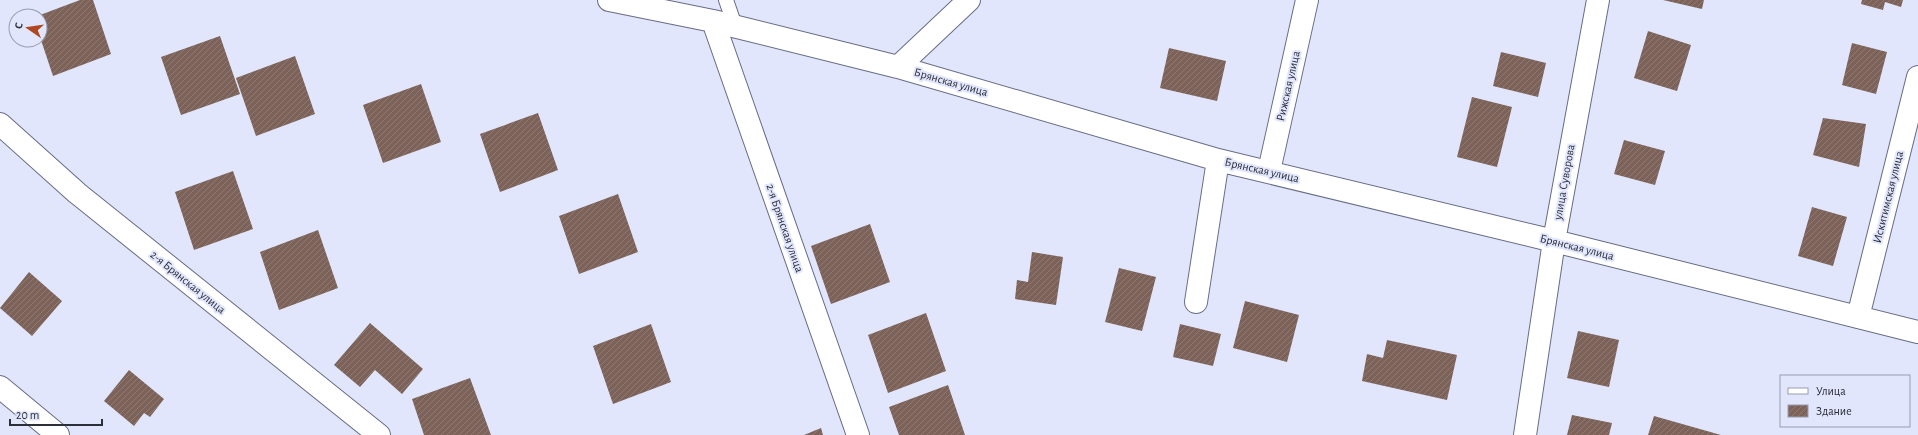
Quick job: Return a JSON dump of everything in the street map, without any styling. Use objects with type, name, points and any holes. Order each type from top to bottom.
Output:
[{"type":"street","name":"Брянская улица","points":[[609,0],[735,26],[898,66],[1218,160],[1269,171],[1554,241],[1918,332]]},
{"type":"street","points":[[898,66],[969,0]]},
{"type":"street","name":"Рижская улица","points":[[1269,171],[1308,0]]},
{"type":"street","name":"улица Суворова","points":[[1525,435],[1554,241],[1598,0]]},
{"type":"street","name":"2-я Брянская улица","points":[[713,21],[858,435]]},
{"type":"street","name":"Искитимская улица","points":[[1858,317],[1918,77]]},
{"type":"street","name":"2-я Брянская улица","points":[[0,124],[77,193],[379,435]]},
{"type":"street","points":[[1196,302],[1218,160]]},
{"type":"street","points":[[0,387],[58,435]]},
{"type":"lane","points":[[726,0],[735,26]]},
{"type":"building","points":[[80,0],[93,0],[111,54],[53,76],[44,48],[48,48],[48,12]]},
{"type":"building","points":[[1663,0],[1704,0],[1702,9]]},
{"type":"building","points":[[1862,0],[1903,0],[1901,7],[1885,2],[1883,10],[1861,4]]},
{"type":"building","points":[[1648,31],[1691,45],[1677,91],[1634,78]]},
{"type":"building","points":[[220,36],[240,94],[181,115],[161,57]]},
{"type":"building","points":[[1852,43],[1887,52],[1876,94],[1842,85]]},
{"type":"building","points":[[1169,48],[1226,61],[1217,101],[1160,88]]},
{"type":"building","points":[[1501,52],[1546,63],[1538,97],[1493,86]]},
{"type":"building","points":[[295,56],[315,114],[256,136],[236,78]]},
{"type":"building","points":[[421,84],[441,142],[383,163],[363,105]]},
{"type":"building","points":[[1472,97],[1512,107],[1497,167],[1457,157]]},
{"type":"building","points":[[538,113],[558,170],[500,192],[480,134]]},
{"type":"building","points":[[1823,118],[1866,124],[1859,167],[1813,155]]},
{"type":"building","points":[[1624,140],[1665,151],[1655,185],[1614,174]]},
{"type":"building","points":[[233,171],[253,229],[194,250],[175,192]]},
{"type":"building","points":[[618,194],[638,252],[579,274],[559,216]]},
{"type":"building","points":[[1812,207],[1847,217],[1833,266],[1798,256]]},
{"type":"building","points":[[870,224],[890,282],[831,304],[811,246]]},
{"type":"building","points":[[318,230],[338,288],[279,310],[260,252]]},
{"type":"building","points":[[1032,252],[1063,257],[1056,305],[1015,299],[1017,280],[1028,282]]},
{"type":"building","points":[[1119,268],[1156,277],[1142,331],[1105,322]]},
{"type":"building","points":[[29,272],[62,301],[32,336],[0,308]]},
{"type":"building","points":[[1245,301],[1299,315],[1287,362],[1233,348]]},
{"type":"building","points":[[926,313],[946,371],[888,393],[868,335]]},
{"type":"building","points":[[370,323],[423,369],[402,394],[375,370],[360,387],[334,365]]},
{"type":"building","points":[[651,324],[671,382],[613,404],[593,346]]},
{"type":"building","points":[[1180,324],[1221,334],[1213,366],[1173,357]]},
{"type":"building","points":[[1578,331],[1619,340],[1609,387],[1567,378]]},
{"type":"building","points":[[1387,340],[1457,355],[1447,400],[1362,381],[1367,354],[1383,358]]},
{"type":"building","points":[[129,370],[164,399],[150,417],[144,413],[134,426],[104,401]]},
{"type":"building","points":[[470,378],[491,435],[424,435],[412,399]]},
{"type":"building","points":[[948,385],[965,435],[899,435],[889,407]]},
{"type":"building","points":[[1572,415],[1612,423],[1609,435],[1567,435]]},
{"type":"building","points":[[1654,416],[1721,435],[1648,435]]},
{"type":"building","points":[[821,428],[823,435],[804,435]]}]
